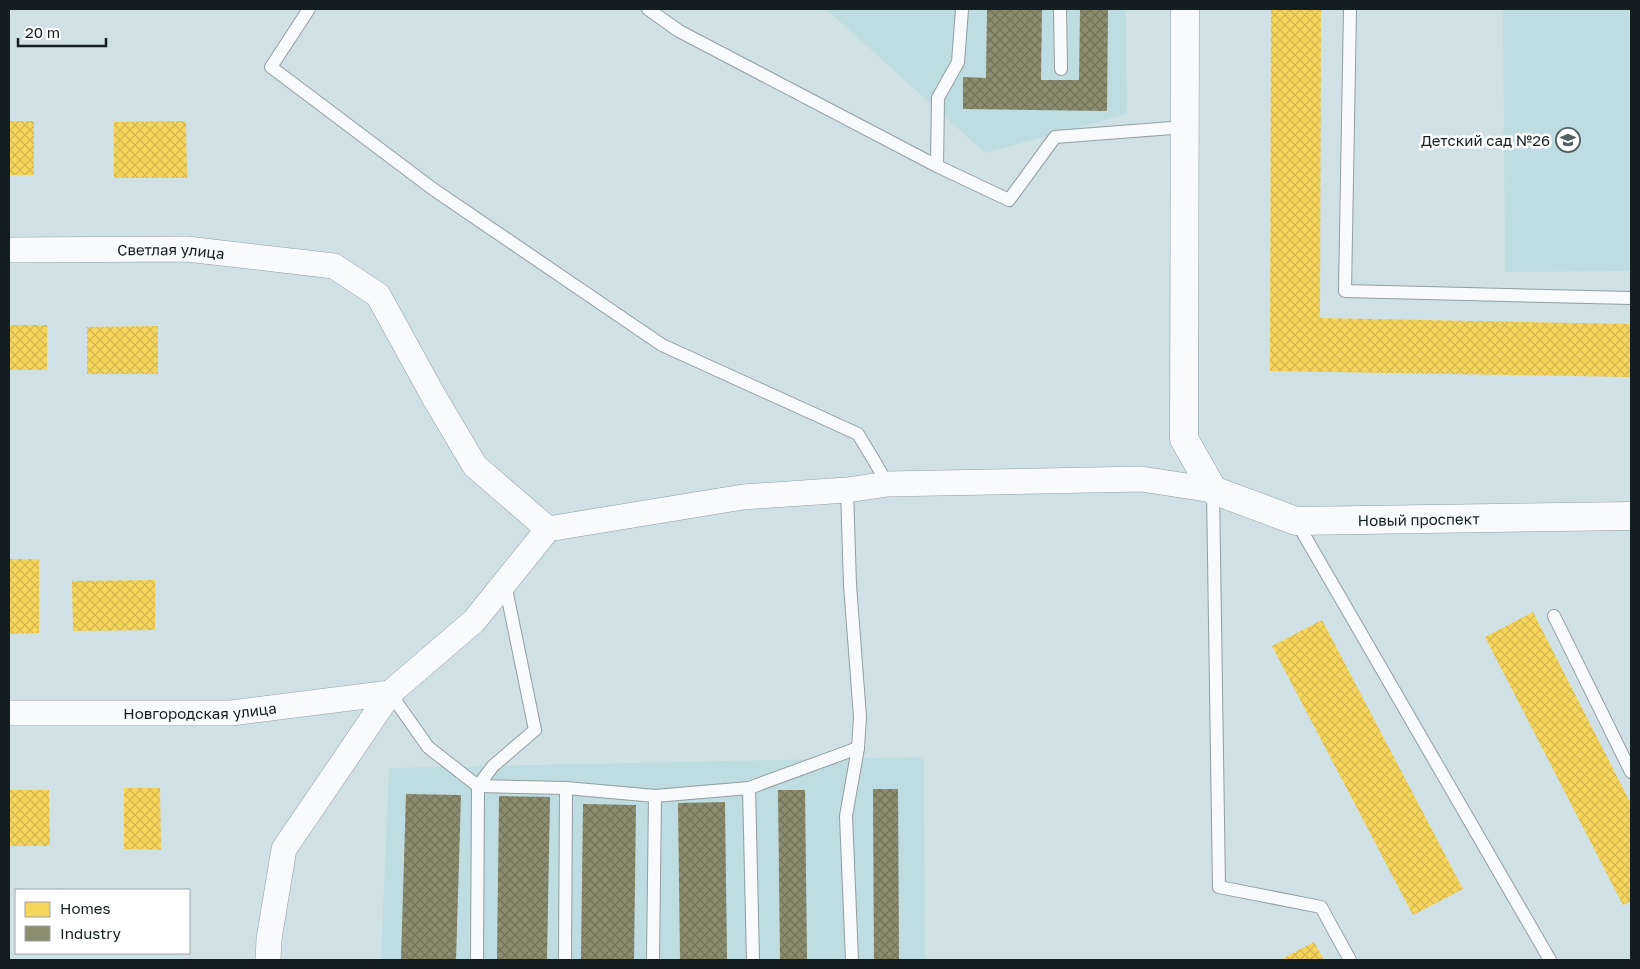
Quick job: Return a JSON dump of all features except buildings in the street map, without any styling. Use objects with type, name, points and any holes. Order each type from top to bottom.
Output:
[{"type":"street","points":[[1185,9],[1184,439],[1213,490]]},
{"type":"street","name":"Светлая улица","points":[[9,250],[187,249],[334,266],[378,295],[475,466],[548,529]]},
{"type":"street","points":[[268,960],[269,939],[284,849],[390,693],[474,621],[548,529],[744,497],[847,490],[888,484],[1140,479],[1213,490]]},
{"type":"street","name":"Новый проспект","points":[[1213,490],[1296,521],[1631,516]]},
{"type":"street","name":"Новгородская улица","points":[[9,713],[230,714],[390,693]]},
{"type":"lane","points":[[309,9],[271,67],[433,189],[662,346],[858,434],[888,484]]},
{"type":"lane","points":[[648,9],[665,14],[679,32],[937,166],[1009,200],[1055,137],[1185,126]]},
{"type":"lane","points":[[937,166],[938,98],[958,62],[962,9]]},
{"type":"lane","points":[[1060,9],[1060,70]]},
{"type":"lane","points":[[1350,9],[1345,291],[1631,298]]},
{"type":"lane","points":[[847,490],[850,585],[860,717],[858,748],[846,816],[852,960]]},
{"type":"lane","points":[[1213,490],[1219,887],[1321,907],[1350,960]]},
{"type":"lane","points":[[1296,521],[1550,960]]},
{"type":"lane","points":[[477,960],[478,786],[494,766],[535,730],[504,584]]},
{"type":"lane","points":[[1554,616],[1631,772]]},
{"type":"lane","points":[[390,693],[428,747],[478,786],[566,788],[655,796],[749,788],[858,748]]},
{"type":"lane","points":[[565,960],[566,788]]},
{"type":"lane","points":[[749,788],[753,960]]},
{"type":"lane","points":[[653,960],[655,796]]},
{"type":"shaded area","points":[[826,9],[1126,9],[1127,114],[985,153]]},
{"type":"shaded area","name":"Детский сад №26","points":[[1503,9],[1631,9],[1631,271],[1505,272]]},
{"type":"shaded area","points":[[924,757],[925,960],[381,960],[389,768]]},
{"type":"place","name":"Детский сад №26","points":[[1568,140]]}]
